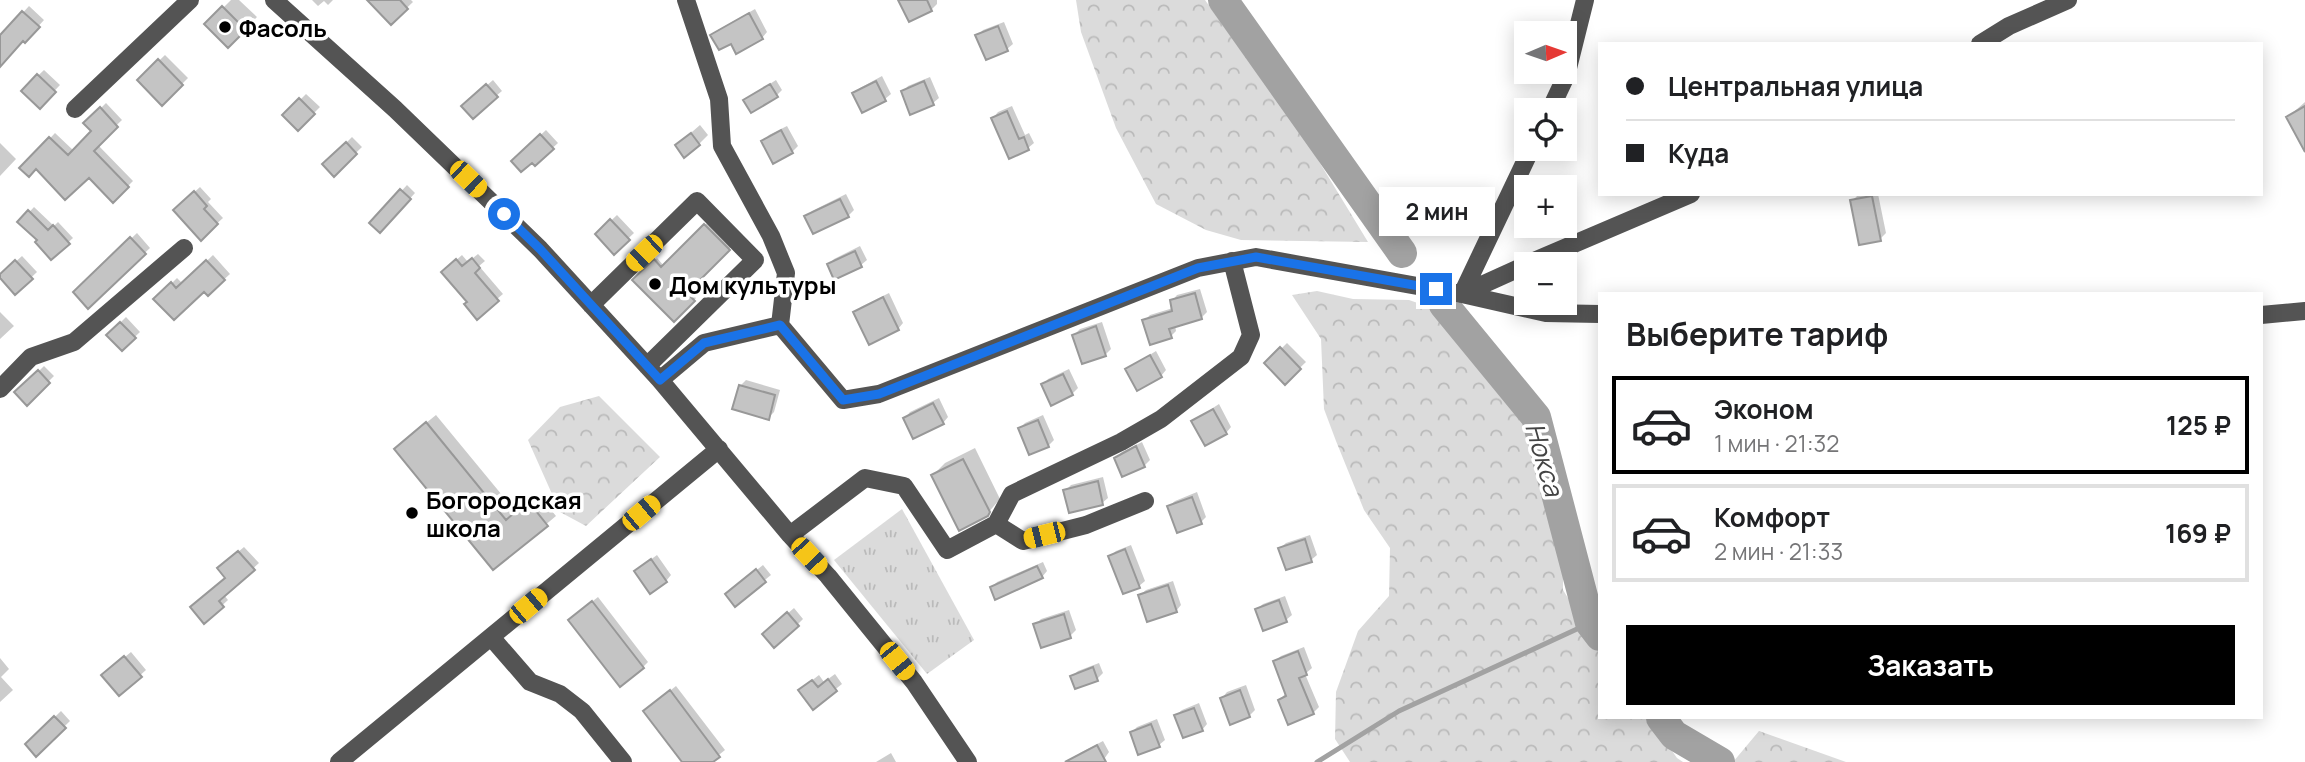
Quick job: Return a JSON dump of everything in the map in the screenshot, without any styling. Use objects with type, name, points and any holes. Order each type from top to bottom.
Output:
[{"type":"street","points":[[75,109],[190,0]]},
{"type":"street","points":[[274,0],[395,109],[540,249],[660,380],[790,535],[828,576],[914,682],[968,762]]},
{"type":"street","points":[[686,0],[719,99],[722,146],[771,236],[786,273],[780,325],[843,400],[879,394],[1198,268],[1256,257],[1462,294],[1546,313],[1598,314]]},
{"type":"street","points":[[1556,98],[1566,76],[1585,0]]},
{"type":"street","points":[[1983,42],[2009,26],[2068,0]]},
{"type":"street","points":[[1462,294],[1525,161]]},
{"type":"street","points":[[1557,252],[1686,196]]},
{"type":"street","points":[[591,305],[697,201],[755,260],[647,366]]},
{"type":"street","points":[[0,389],[31,357],[74,342],[184,248]]},
{"type":"street","points":[[790,535],[864,478],[904,486],[947,550],[996,524],[1012,494],[1121,442],[1161,419],[1241,358],[1251,335],[1232,261]]},
{"type":"street","points":[[1462,294],[1514,271]]},
{"type":"street","points":[[2263,315],[2305,311]]},
{"type":"street","points":[[660,380],[704,343],[780,325]]},
{"type":"street","points":[[339,762],[719,449]]},
{"type":"street","points":[[996,524],[1023,541],[1086,524],[1145,501]]},
{"type":"street","points":[[491,637],[530,682],[560,694],[583,711],[623,762]]},
{"type":"green space","points":[[1076,0],[1205,0],[1312,150],[1368,242],[1241,240],[1206,230],[1156,204],[1116,128],[1081,32]]},
{"type":"green space","points":[[1317,291],[1353,299],[1409,300],[1432,308],[1449,333],[1521,417],[1540,472],[1563,559],[1563,590],[1598,646],[1598,719],[1650,719],[1677,758],[1683,762],[1350,762],[1335,739],[1336,692],[1358,631],[1389,596],[1390,548],[1364,510],[1336,441],[1324,409],[1321,339],[1292,295]]},
{"type":"green space","points":[[599,396],[660,457],[586,526],[560,512],[528,440],[560,407]]},
{"type":"green space","points":[[902,509],[974,640],[927,674],[834,560]]},
{"type":"green space","points":[[1759,731],[1846,762],[1733,762]]},
{"type":"building","points":[[367,0],[400,0],[408,9],[391,25]]},
{"type":"building","points":[[898,0],[927,0],[932,11],[909,22]]},
{"type":"building","name":"Фасоль","points":[[222,6],[246,30],[228,48],[204,24]]},
{"type":"building","points":[[22,11],[40,27],[25,43],[23,41],[0,67],[0,35]]},
{"type":"building","points":[[749,13],[763,39],[736,54],[731,44],[719,50],[710,35]]},
{"type":"building","points":[[998,26],[1008,51],[986,60],[975,35]]},
{"type":"building","points":[[158,59],[183,85],[162,106],[137,80]]},
{"type":"building","points":[[37,74],[56,92],[40,109],[21,91]]},
{"type":"building","points":[[876,81],[886,101],[862,113],[852,93]]},
{"type":"building","points":[[924,81],[934,105],[910,115],[901,91]]},
{"type":"building","points":[[486,84],[498,97],[473,119],[461,106]]},
{"type":"building","points":[[770,84],[778,97],[751,113],[743,100]]},
{"type":"building","points":[[299,98],[315,114],[298,131],[282,115]]},
{"type":"building","points":[[2305,106],[2305,152],[2286,117]]},
{"type":"building","points":[[100,107],[118,127],[94,151],[129,187],[113,203],[89,178],[65,200],[36,169],[29,177],[19,168],[49,137],[68,155],[91,131],[83,123]]},
{"type":"building","points":[[1007,111],[1019,139],[1024,137],[1029,150],[1009,159],[991,118]]},
{"type":"building","points":[[781,130],[793,153],[773,164],[761,141]]},
{"type":"building","points":[[691,133],[700,145],[684,158],[675,145]]},
{"type":"building","points":[[540,134],[554,149],[535,166],[532,163],[521,172],[511,161]]},
{"type":"building","points":[[346,142],[357,154],[334,177],[322,164]]},
{"type":"building","points":[[400,189],[411,199],[380,233],[369,223]]},
{"type":"building","points":[[194,191],[207,206],[204,209],[218,224],[201,241],[173,210]]},
{"type":"building","points":[[1872,196],[1881,241],[1859,245],[1850,200]]},
{"type":"building","points":[[840,199],[849,217],[813,234],[804,216]]},
{"type":"building","points":[[28,210],[48,230],[53,225],[70,244],[51,260],[35,242],[37,240],[17,222]]},
{"type":"building","points":[[610,219],[630,240],[614,255],[595,234]]},
{"type":"building","points":[[704,224],[730,250],[687,293],[695,301],[674,322],[632,280],[654,259],[661,267]]},
{"type":"building","points":[[130,237],[146,254],[88,309],[73,292]]},
{"type":"building","points":[[855,251],[862,267],[834,280],[827,264]]},
{"type":"building","points":[[472,258],[480,268],[475,273],[499,301],[477,320],[464,304],[467,302],[441,272],[456,259],[462,266]]},
{"type":"building","points":[[15,260],[33,279],[15,295],[0,278],[0,274]]},
{"type":"building","points":[[206,260],[225,280],[208,296],[204,292],[174,320],[153,299],[171,282],[176,288]]},
{"type":"building","points":[[1195,293],[1202,319],[1169,329],[1172,338],[1150,345],[1142,320],[1172,311],[1170,300]]},
{"type":"building","points":[[883,297],[899,330],[869,345],[853,312]]},
{"type":"building","points":[[120,322],[136,338],[122,351],[106,335]]},
{"type":"building","points":[[1096,326],[1106,356],[1082,364],[1072,335]]},
{"type":"building","points":[[1280,347],[1301,369],[1285,385],[1264,363]]},
{"type":"building","points":[[1150,355],[1162,377],[1137,391],[1125,369]]},
{"type":"building","points":[[38,370],[50,383],[27,406],[14,392]]},
{"type":"building","points":[[1063,374],[1073,395],[1051,406],[1041,384]]},
{"type":"building","points":[[739,385],[775,395],[769,420],[732,409]]},
{"type":"building","points":[[933,403],[944,424],[913,439],[903,418]]},
{"type":"building","points":[[1213,409],[1227,434],[1205,446],[1191,421]]},
{"type":"building","points":[[1038,420],[1049,447],[1029,455],[1018,428]]},
{"type":"building","points":[[426,422],[506,520],[528,501],[548,526],[493,570],[394,449]]},
{"type":"building","points":[[1136,446],[1145,467],[1122,477],[1114,458]]},
{"type":"building","points":[[963,459],[990,512],[988,516],[959,531],[931,475]]},
{"type":"building","points":[[1098,481],[1103,505],[1069,513],[1063,490]]},
{"type":"building","points":[[1192,497],[1202,524],[1177,533],[1167,506]]},
{"type":"building","points":[[1305,539],[1312,562],[1286,570],[1278,548]]},
{"type":"building","points":[[1125,549],[1140,588],[1123,594],[1108,556]]},
{"type":"building","points":[[238,551],[255,570],[219,601],[224,607],[204,624],[190,607],[225,578],[217,568]]},
{"type":"building","points":[[651,559],[667,582],[650,594],[634,571]]},
{"type":"building","points":[[1037,566],[1043,578],[995,600],[990,587]]},
{"type":"building","points":[[756,569],[766,582],[735,607],[725,594]]},
{"type":"building","points":[[1168,585],[1177,612],[1147,622],[1138,595]]},
{"type":"building","points":[[1279,600],[1287,622],[1263,631],[1255,609]]},
{"type":"building","points":[[592,601],[644,668],[620,687],[568,620]]},
{"type":"building","points":[[787,612],[799,626],[774,648],[762,634]]},
{"type":"building","points":[[1064,614],[1071,638],[1041,648],[1033,624]]},
{"type":"building","points":[[1298,651],[1307,675],[1299,678],[1314,714],[1288,725],[1278,700],[1286,696],[1273,661]]},
{"type":"building","points":[[124,656],[142,677],[119,696],[101,675]]},
{"type":"building","points":[[1093,667],[1098,681],[1075,689],[1070,676]]},
{"type":"building","points":[[828,679],[837,691],[813,710],[798,690],[812,680],[818,687]]},
{"type":"building","points":[[670,690],[720,757],[713,762],[682,762],[643,711]]},
{"type":"building","points":[[1240,690],[1250,717],[1230,725],[1220,698]]},
{"type":"building","points":[[1194,708],[1203,731],[1183,738],[1174,715]]},
{"type":"building","points":[[54,716],[66,728],[36,757],[25,744]]},
{"type":"building","points":[[1151,724],[1160,747],[1138,755],[1130,732]]},
{"type":"building","points":[[1097,745],[1106,762],[1065,762]]},
{"type":"waterway","name":"Нокса","points":[[1223,0],[1402,253]]},
{"type":"waterway","name":"Нокса","points":[[1444,305],[1536,417],[1590,623],[1598,633]]},
{"type":"waterway","points":[[1317,762],[1399,711],[1590,623]]},
{"type":"waterway","name":"Нокса","points":[[1662,719],[1674,735],[1720,762]]},
{"type":"place","name":"Фасоль","points":[[225,27]]},
{"type":"place","name":"Дом культуры","points":[[655,284]]},
{"type":"place","name":"Богородская школа","points":[[412,513]]},
{"type":"route","points":[[504,214],[540,249],[660,380],[704,343],[780,325],[843,400],[879,394],[1198,268],[1215,264],[1256,257],[1436,289]]}]
